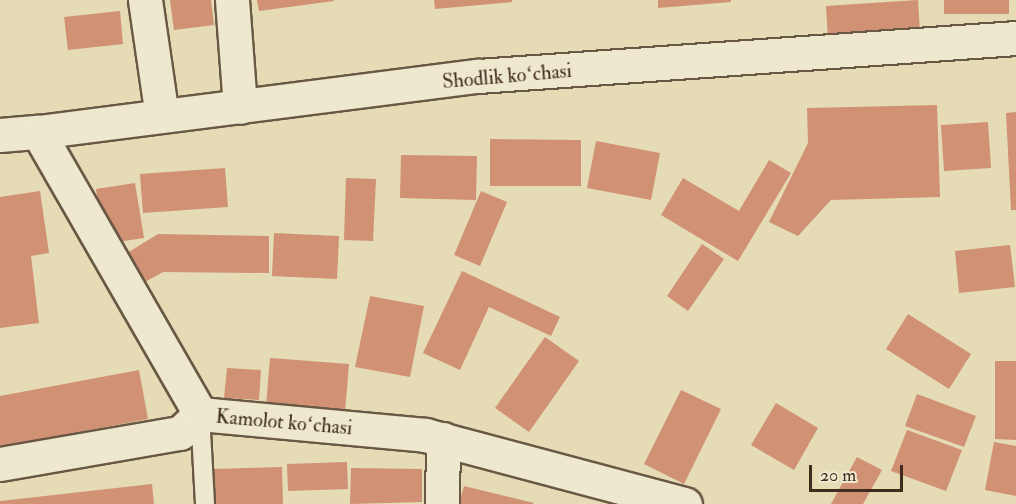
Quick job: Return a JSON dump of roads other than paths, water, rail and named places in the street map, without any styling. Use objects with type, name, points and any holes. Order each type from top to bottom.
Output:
[{"type":"street","points":[[145,0],[162,116]]},
{"type":"street","points":[[232,0],[240,106]]},
{"type":"street","name":"Shodlik koʻchasi","points":[[0,135],[478,76],[1016,38]]},
{"type":"street","name":"Kamolot koʻchasi","points":[[38,132],[200,414],[443,440],[685,504]]},
{"type":"street","points":[[0,464],[180,433],[200,414]]},
{"type":"street","points":[[442,504],[443,440]]},
{"type":"lane","points":[[200,414],[205,504]]}]
